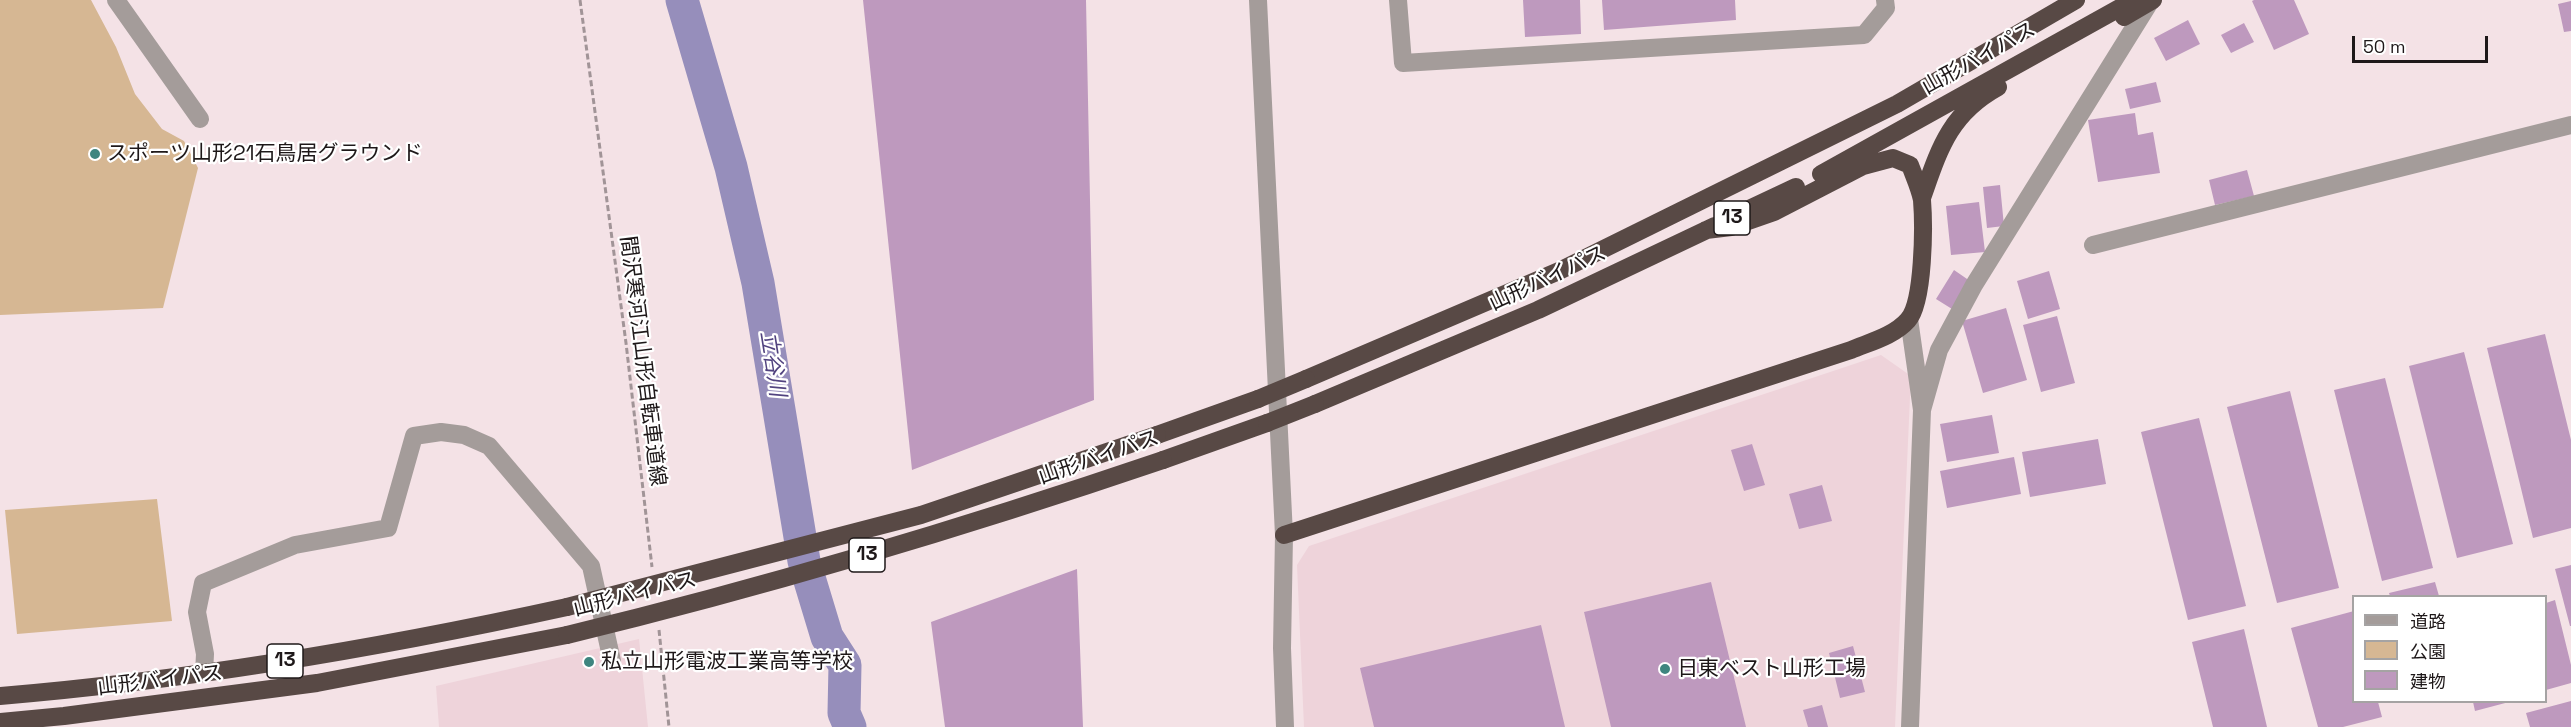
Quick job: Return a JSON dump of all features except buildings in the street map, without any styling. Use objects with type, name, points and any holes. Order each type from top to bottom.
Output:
[{"type":"highway","name":"山形バイパス","points":[[0,696],[204,674],[418,637],[567,607],[921,515],[1258,399],[1428,328],[1580,260],[1897,104],[2076,0]]},
{"type":"highway","points":[[1922,198],[1939,150],[1952,125],[1970,107],[1991,91],[2146,1]]},
{"type":"highway","name":"山形バイパス","points":[[0,722],[64,722],[317,683],[567,635],[771,584],[1028,506],[1267,423],[1538,310],[1808,182],[2146,1]]},
{"type":"highway","points":[[1284,535],[1851,350],[1888,335],[1909,319],[1918,294],[1923,246],[1922,198],[1910,165],[1893,158],[1863,166],[1774,212],[1731,227],[1706,230]]},
{"type":"street","points":[[116,0],[200,119]]},
{"type":"street","points":[[1258,0],[1284,535],[1282,648],[1285,727]]},
{"type":"street","points":[[1398,0],[1403,63],[1864,35],[1886,8],[1885,0]]},
{"type":"street","points":[[1922,410],[1940,350],[1974,285],[2146,1]]},
{"type":"street","points":[[2093,245],[2571,125]]},
{"type":"street","points":[[1909,319],[1922,410],[1910,727]]},
{"type":"street","points":[[204,674],[205,654],[197,612],[203,583],[295,545],[388,528],[414,436],[441,432],[464,435],[489,446],[591,566],[612,661]]},
{"type":"path","name":"間沢寒河江山形自転車道線","points":[[580,0],[626,343],[653,578]]},
{"type":"path","points":[[658,625],[669,727]]},
{"type":"shaded area","points":[[1881,355],[1911,376],[1895,727],[1304,727],[1297,565],[1309,546]]},
{"type":"shaded area","name":"私立山形電波工業高等学校","points":[[639,639],[648,727],[439,727],[436,686]]},
{"type":"green space","name":"スポーツ山形21石鳥居グラウンド","points":[[0,0],[91,0],[116,47],[135,94],[162,129],[184,141],[198,168],[163,308],[0,315]]},
{"type":"green space","points":[[157,499],[172,621],[17,634],[5,510]]},
{"type":"waterway","name":"立谷川","points":[[682,0],[731,167],[758,283],[804,561],[827,637],[845,665],[844,713],[850,727]]},
{"type":"place","name":"スポーツ山形21石鳥居グラウンド","points":[[95,154]]},
{"type":"place","name":"私立山形電波工業高等学校","points":[[589,662]]},
{"type":"place","name":"日東ベスト山形工場","points":[[1665,669]]}]
